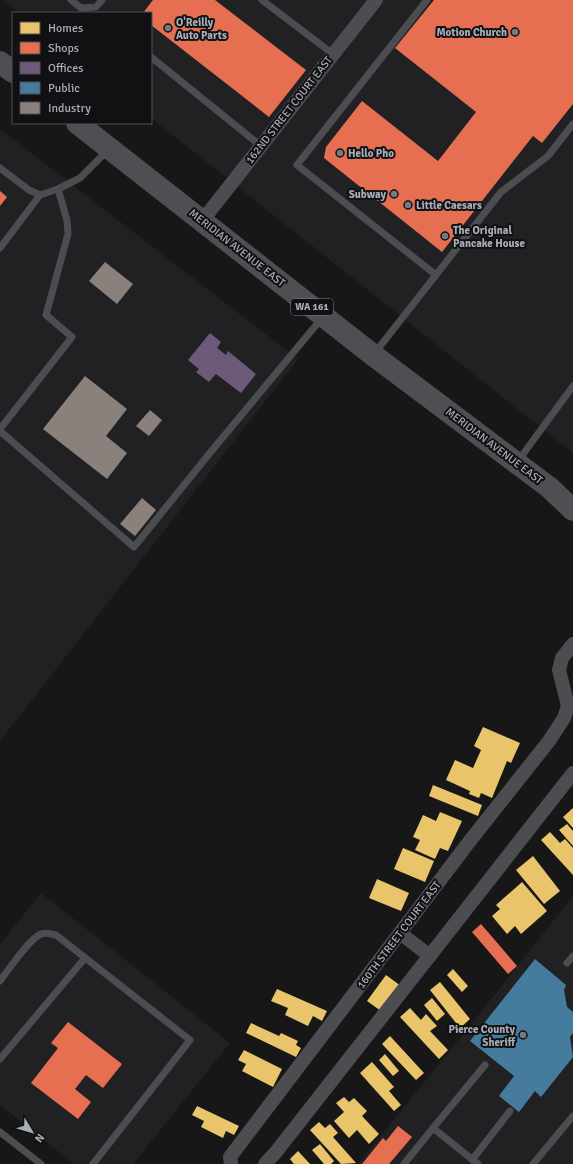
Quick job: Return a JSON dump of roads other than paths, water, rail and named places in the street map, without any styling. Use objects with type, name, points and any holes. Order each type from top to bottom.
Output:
[{"type":"main road","points":[[0,62],[12,71]]},
{"type":"main road","name":"MERIDIAN AVENUE EAST","points":[[78,124],[373,355],[550,488],[573,510]]},
{"type":"main road","name":"MERIDIAN AVENUE EAST","points":[[550,488],[573,498]]},
{"type":"street","name":"162ND STREET COURT EAST","points":[[202,221],[376,0]]},
{"type":"street","name":"160TH STREET COURT EAST","points":[[231,1164],[230,1157],[469,842],[549,741],[570,708],[559,670],[562,658],[573,644]]},
{"type":"street","points":[[265,1164],[281,1146],[573,773]]},
{"type":"street","points":[[400,933],[430,956]]},
{"type":"lane","points":[[71,0],[81,8],[96,7],[102,0]]},
{"type":"lane","points":[[262,0],[333,54]]},
{"type":"lane","points":[[427,0],[297,165],[436,275]]},
{"type":"lane","points":[[152,58],[261,146]]},
{"type":"lane","points":[[373,355],[501,192],[548,156],[573,124]]},
{"type":"lane","points":[[0,248],[40,195],[58,189],[80,178],[109,148]]},
{"type":"lane","points":[[0,168],[29,190],[40,195]]},
{"type":"lane","points":[[58,189],[67,220],[68,234],[46,315],[72,337],[0,430],[134,548],[209,454],[324,316]]},
{"type":"lane","points":[[516,463],[572,389]]},
{"type":"lane","points":[[0,980],[32,940],[41,934],[49,933],[56,935],[190,1040],[93,1164]]},
{"type":"lane","points":[[568,963],[573,956]]},
{"type":"lane","points":[[0,1059],[85,958]]},
{"type":"lane","points":[[404,1164],[485,1065]]},
{"type":"lane","points":[[433,1128],[475,1162],[510,1111]]},
{"type":"lane","points":[[533,1164],[573,1116]]},
{"type":"lane","points":[[0,1132],[41,1164]]},
{"type":"place","name":"O'Reilly Auto Parts","points":[[168,28]]},
{"type":"place","name":"Motion Church","points":[[515,32]]},
{"type":"place","name":"Hello Pho","points":[[340,153]]},
{"type":"place","name":"Subway","points":[[394,194]]},
{"type":"place","name":"Little Caesars","points":[[408,205]]},
{"type":"place","name":"The Original Pancake House","points":[[445,236]]},
{"type":"place","name":"Pierce County Sheriff","points":[[523,1035]]}]
